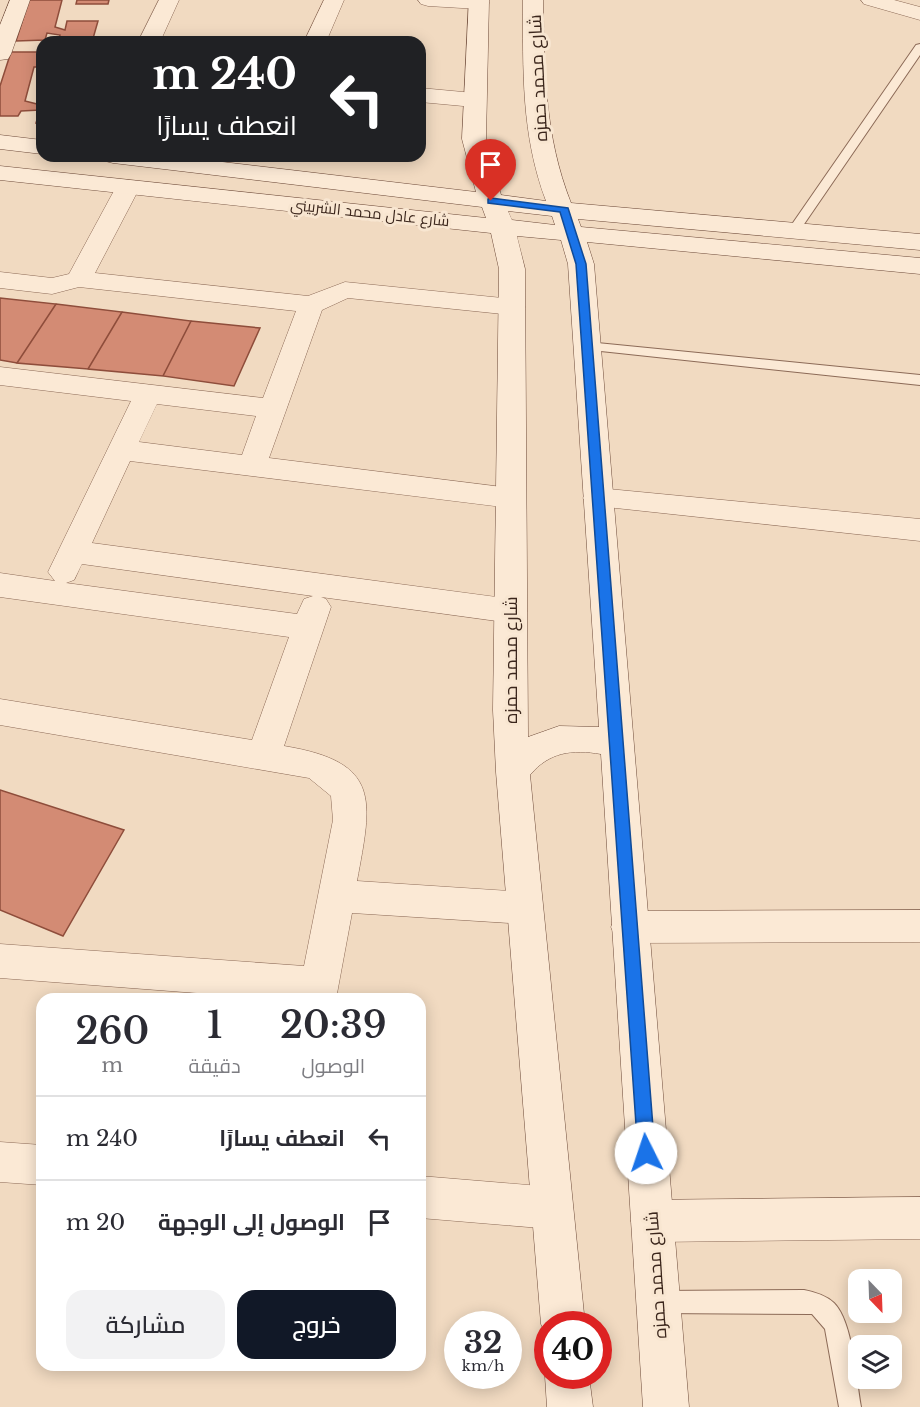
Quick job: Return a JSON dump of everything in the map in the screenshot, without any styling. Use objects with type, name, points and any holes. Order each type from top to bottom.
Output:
[{"type":"street","points":[[0,54],[20,0]]},
{"type":"street","points":[[152,36],[169,0]]},
{"type":"street","points":[[318,36],[334,0]]},
{"type":"street","points":[[428,0],[479,2]]},
{"type":"street","name":"شارع محمد حمزه","points":[[533,0],[537,124],[545,161],[581,264],[666,1407]]},
{"type":"street","points":[[871,0],[920,14]]},
{"type":"street","name":"شارع محمد حمزه","points":[[479,2],[473,119],[477,159],[497,214],[512,269],[510,710],[524,908],[561,1311]]},
{"type":"street","points":[[426,96],[474,100]]},
{"type":"street","points":[[0,142],[36,146]]},
{"type":"street","name":"شارع عادل محمد الشربيني","points":[[153,162],[497,214],[920,266]]},
{"type":"street","name":"شارع عادل محمد الشربيني","points":[[0,173],[128,187],[497,214]]},
{"type":"street","points":[[79,279],[128,187]]},
{"type":"street","name":"شارع عادل محمد الشربيني","points":[[568,222],[794,230],[920,242]]},
{"type":"street","points":[[0,280],[52,286],[79,279],[311,305],[345,290],[512,307]]},
{"type":"street","points":[[252,466],[311,305]]},
{"type":"street","points":[[0,376],[273,409]]},
{"type":"street","points":[[53,593],[148,394]]},
{"type":"street","points":[[121,450],[511,498]]},
{"type":"street","points":[[598,498],[920,530]]},
{"type":"street","points":[[72,552],[511,611]]},
{"type":"street","points":[[0,585],[308,628]]},
{"type":"street","points":[[264,756],[323,586]]},
{"type":"street","points":[[0,712],[316,765],[334,774],[345,786],[352,803],[351,820],[318,992],[0,961]]},
{"type":"street","points":[[513,772],[523,758],[538,747],[556,739],[576,736],[597,738],[616,745]]},
{"type":"street","points":[[336,896],[524,908]]},
{"type":"street","points":[[629,927],[920,926]]},
{"type":"street","points":[[0,1162],[36,1165]]},
{"type":"street","points":[[426,1198],[552,1208]]},
{"type":"street","points":[[652,1221],[920,1218]]},
{"type":"street","points":[[568,1389],[570,1407]]},
{"type":"lane","points":[[794,230],[920,47]]},
{"type":"lane","points":[[587,346],[920,380]]},
{"type":"lane","points":[[658,1302],[804,1301],[825,1308],[833,1318],[836,1329],[850,1407]]},
{"type":"building","points":[[29,0],[62,0],[55,27],[65,30],[67,21],[98,21],[94,36],[60,36],[47,33],[46,36],[36,36],[36,40],[16,41]]},
{"type":"building","points":[[77,0],[109,0],[108,4],[76,4]]},
{"type":"building","points":[[11,52],[36,52],[36,67],[34,67],[25,101],[36,104],[36,110],[21,111],[18,116],[0,116],[0,86]]},
{"type":"building","points":[[0,298],[56,304],[17,363],[0,360]]},
{"type":"building","points":[[56,304],[122,312],[88,369],[17,363]]},
{"type":"building","points":[[122,312],[191,321],[163,376],[88,369]]},
{"type":"building","points":[[191,321],[260,328],[234,386],[163,376]]},
{"type":"building","points":[[0,790],[124,830],[63,936],[0,910]]},
{"type":"route","points":[[491,201],[564,210],[581,264],[646,1153]]}]
